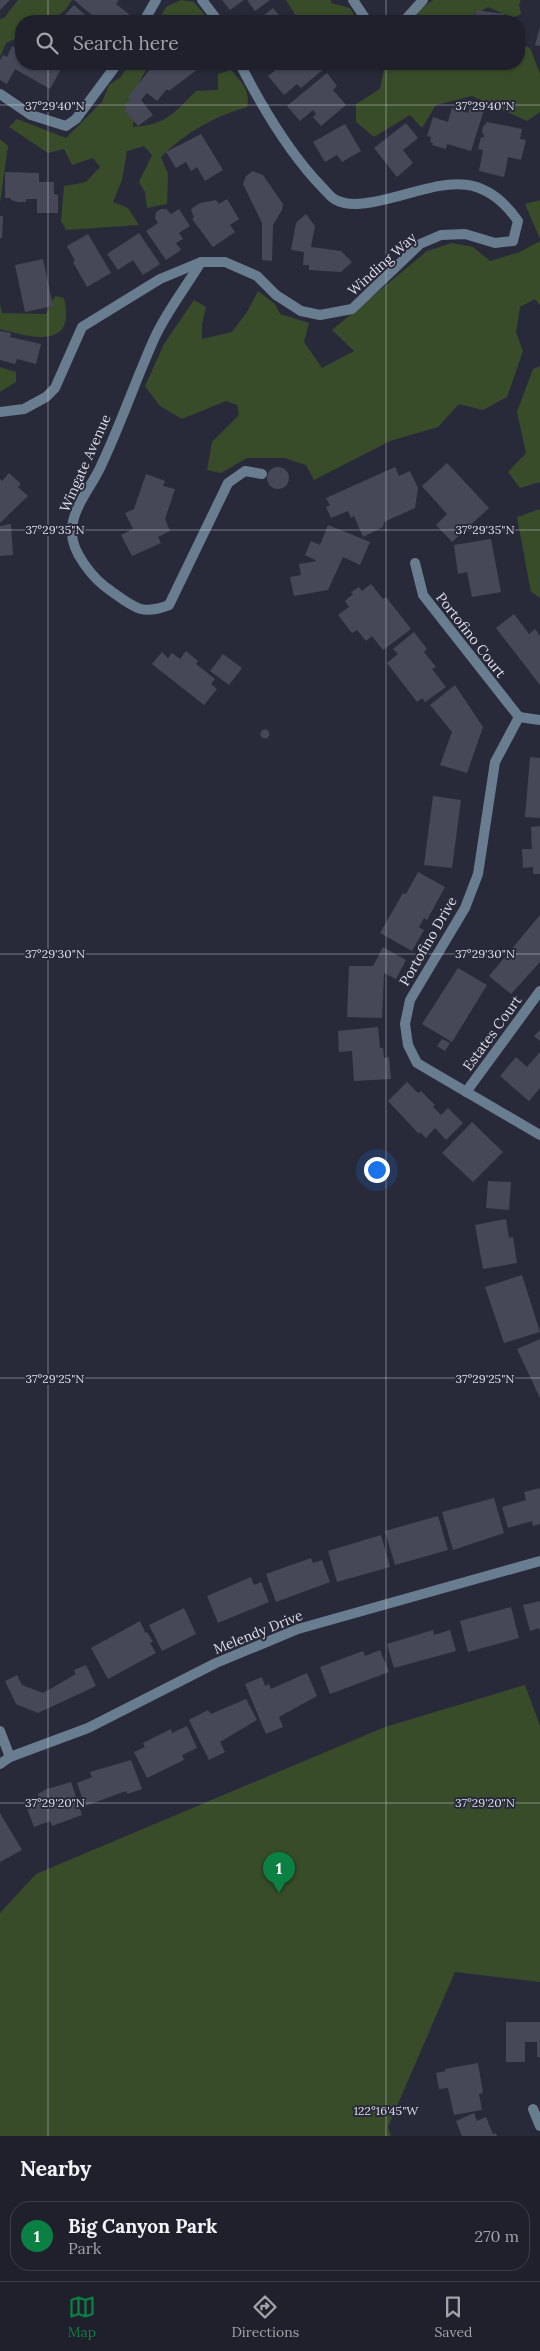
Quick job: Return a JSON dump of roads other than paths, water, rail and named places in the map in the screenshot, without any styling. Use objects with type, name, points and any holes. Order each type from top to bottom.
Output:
[{"type":"street","points":[[147,15],[156,0]]},
{"type":"street","points":[[202,0],[213,15]]},
{"type":"street","points":[[353,0],[363,15]]},
{"type":"street","points":[[409,15],[423,0]]},
{"type":"street","points":[[0,94],[31,115],[66,126],[76,119],[113,70]]},
{"type":"street","name":"Winding Way","points":[[0,412],[24,409],[46,397],[55,388],[82,327],[160,279],[201,262],[225,262],[257,276],[276,295],[301,311],[320,315],[352,309],[420,244],[441,235],[465,234],[495,244],[513,241],[518,221],[509,208],[494,196],[468,184],[441,184],[395,198],[356,205],[335,200],[300,164],[244,70]]},
{"type":"street","name":"Wingate Avenue","points":[[201,262],[156,335],[99,470],[76,512],[72,527],[72,540],[88,569],[109,590],[143,611],[155,610],[169,605],[228,483],[245,471],[262,474]]},
{"type":"street","name":"Portofino Court","points":[[415,563],[423,596],[519,717]]},
{"type":"street","points":[[519,717],[540,720]]},
{"type":"street","name":"Portofino Drive","points":[[519,717],[495,762],[478,874],[466,908],[410,1000],[405,1024],[408,1045],[417,1063],[540,1135]]},
{"type":"street","name":"Estates Court","points":[[466,1092],[540,991]]},
{"type":"street","name":"Melendy Drive","points":[[0,1764],[10,1757],[88,1728],[216,1663],[298,1629],[540,1561]]},
{"type":"street","points":[[0,1731],[10,1757]]},
{"type":"street","points":[[533,2109],[540,2126]]},
{"type":"place","name":"Big Canyon Park","points":[[279,1893]]}]
